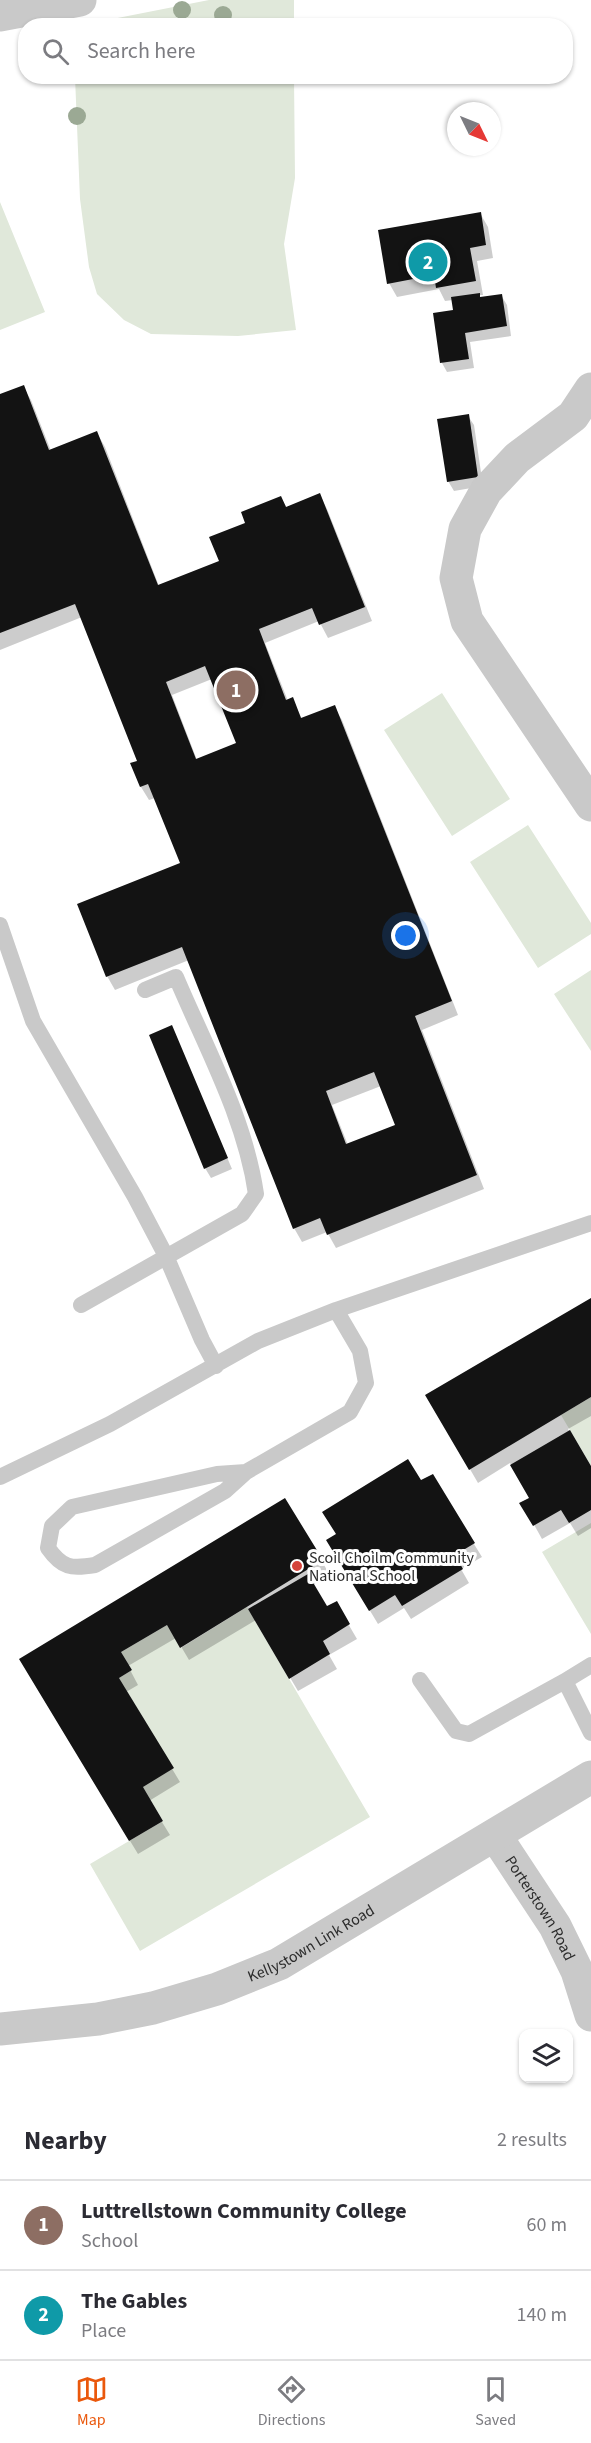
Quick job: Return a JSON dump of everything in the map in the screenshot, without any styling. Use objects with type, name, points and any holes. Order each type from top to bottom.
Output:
[{"type":"street","points":[[0,15],[80,0]]},
{"type":"street","points":[[591,389],[573,416],[517,458],[486,490],[465,529],[456,578],[466,621],[591,805]]},
{"type":"street","name":"Kellystown Link Road","points":[[0,2030],[98,2019],[153,2008],[217,1989],[279,1964],[591,1777]]},
{"type":"street","name":"Porterstown Road","points":[[495,1835],[555,1926],[577,1971],[591,2015]]},
{"type":"lane","points":[[0,925],[33,1021],[135,1197],[166,1256],[202,1340],[216,1366]]},
{"type":"lane","points":[[81,1305],[242,1214],[256,1194],[252,1165],[242,1130],[176,977],[146,990]]},
{"type":"lane","points":[[0,1477],[110,1424],[258,1341],[336,1310],[591,1222]]},
{"type":"lane","points":[[246,1472],[217,1474],[72,1507],[52,1527],[48,1548],[58,1562],[76,1568],[95,1564],[225,1491],[246,1472],[350,1412],[366,1383],[360,1351],[336,1310]]},
{"type":"lane","points":[[420,1680],[456,1731],[469,1734],[591,1665]]},
{"type":"lane","points":[[565,1681],[591,1733]]},
{"type":"shaded area","points":[[209,0],[294,0],[294,18],[118,18]]},
{"type":"shaded area","points":[[75,84],[294,84],[295,178],[284,244],[296,330],[238,336],[151,334],[124,320],[97,294],[89,267],[80,199]]},
{"type":"shaded area","points":[[0,202],[45,312],[0,330]]},
{"type":"shaded area","points":[[442,693],[510,799],[452,836],[384,730]]},
{"type":"shaded area","points":[[528,825],[591,923],[591,934],[538,968],[470,862]]},
{"type":"shaded area","points":[[591,970],[591,1051],[554,994]]},
{"type":"shaded area","points":[[591,1397],[591,1466],[561,1415]]},
{"type":"shaded area","points":[[591,1523],[591,1634],[542,1552]]},
{"type":"shaded area","points":[[247,1607],[370,1817],[140,1951],[90,1864],[163,1821],[143,1787],[173,1768],[119,1678],[132,1670],[121,1652],[167,1625],[181,1648]]},
{"type":"building","points":[[481,212],[486,245],[470,248],[476,281],[436,288],[434,275],[387,284],[378,230]]},
{"type":"building","points":[[480,293],[480,297],[502,294],[507,326],[465,333],[469,359],[440,363],[433,313],[453,310],[451,297]]},
{"type":"building","points":[[24,385],[49,450],[97,431],[158,585],[219,561],[209,537],[245,523],[241,512],[281,496],[286,507],[320,493],[365,607],[319,625],[312,608],[259,629],[286,700],[293,697],[301,718],[335,705],[452,1001],[415,1016],[477,1175],[327,1235],[320,1218],[293,1229],[182,947],[106,977],[77,904],[180,863],[148,784],[140,787],[130,763],[137,761],[75,604],[0,633],[0,394]],"holes":[[[205,666],[236,743],[196,759],[166,682]],[[374,1072],[395,1125],[346,1144],[326,1091]]]},
{"type":"building","points":[[469,414],[478,477],[447,482],[437,419]]},
{"type":"building","points":[[172,1025],[228,1158],[204,1169],[149,1035]]},
{"type":"building","points":[[591,1298],[591,1397],[469,1470],[425,1395]]},
{"type":"building","points":[[570,1430],[591,1466],[591,1510],[569,1523],[561,1510],[533,1526],[519,1503],[529,1498],[510,1465]]},
{"type":"building","points":[[408,1459],[421,1480],[433,1474],[475,1543],[455,1555],[463,1569],[402,1606],[395,1595],[369,1611],[326,1540],[336,1534],[322,1512]]},
{"type":"building","points":[[285,1498],[323,1560],[180,1648],[167,1625],[121,1652],[132,1670],[119,1678],[174,1768],[143,1787],[163,1821],[129,1841],[19,1659]]},
{"type":"building","points":[[308,1574],[327,1606],[337,1601],[350,1624],[323,1641],[330,1654],[289,1679],[248,1609]]},
{"type":"place","name":"The Gables","points":[[428,262]]},
{"type":"place","name":"Luttrellstown Community College","points":[[236,690]]},
{"type":"place","name":"Scoil Choilm Community National School","points":[[297,1566]]}]
